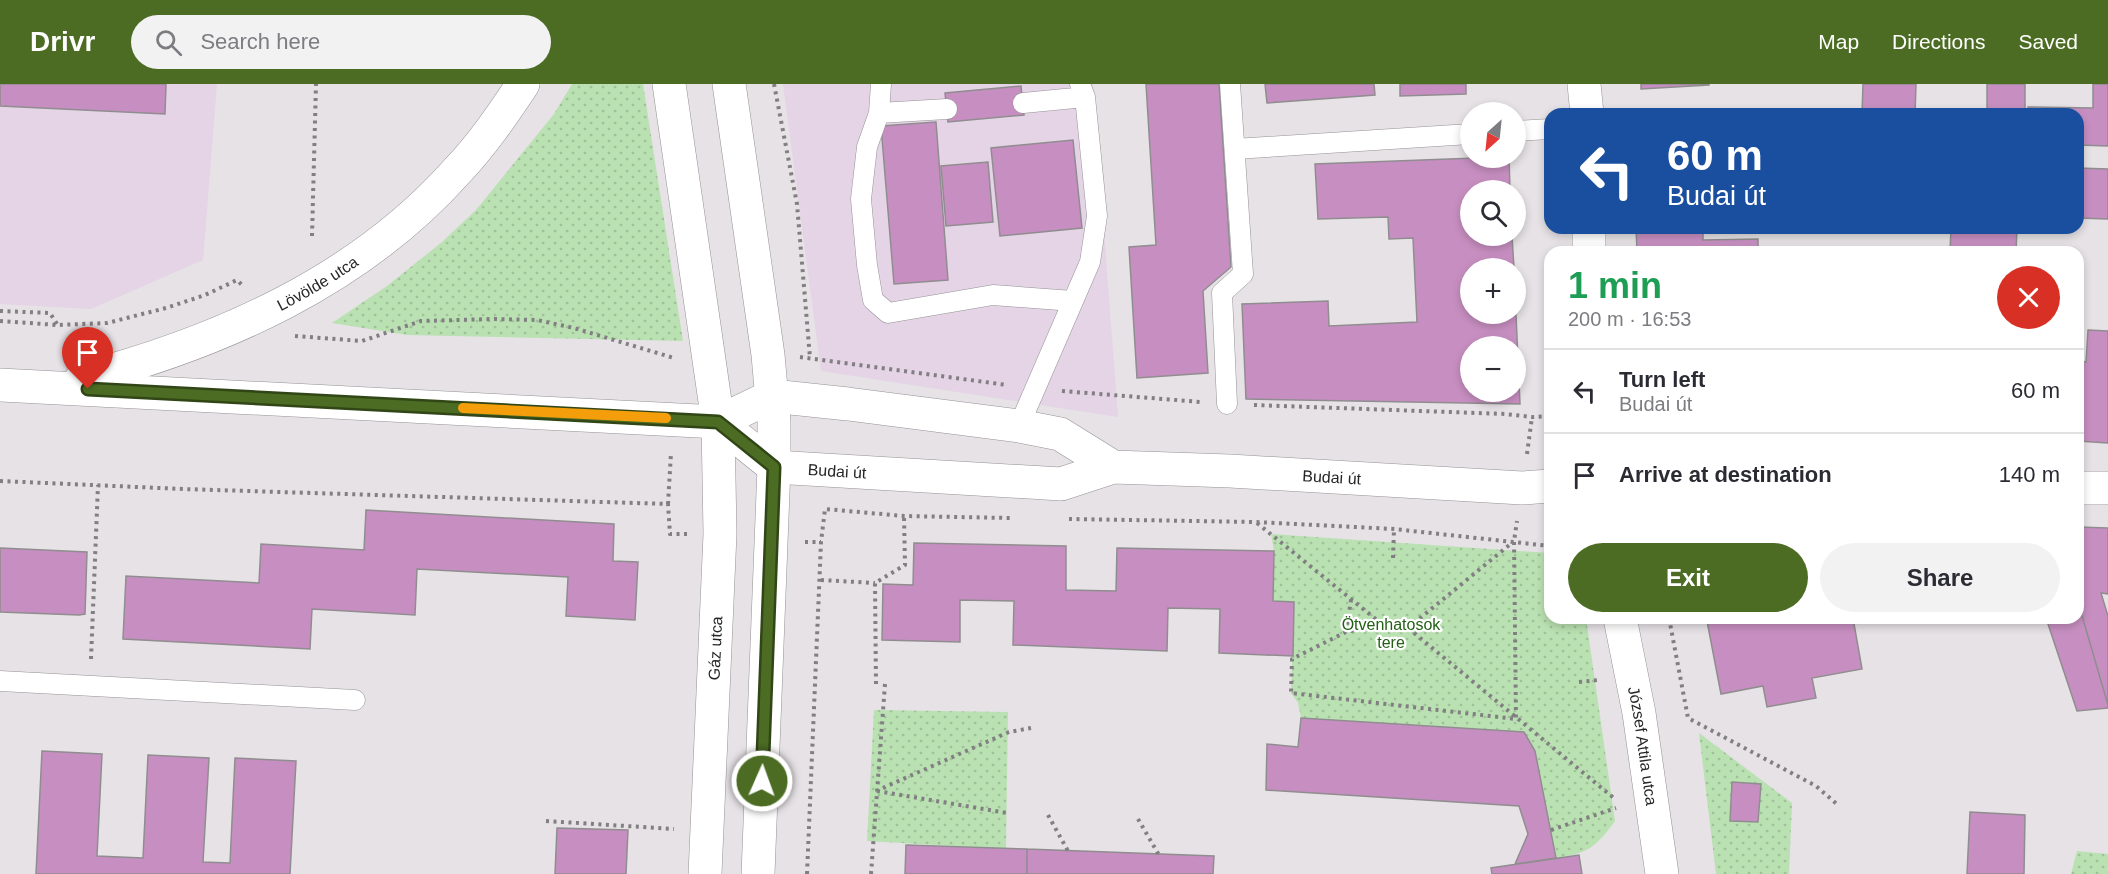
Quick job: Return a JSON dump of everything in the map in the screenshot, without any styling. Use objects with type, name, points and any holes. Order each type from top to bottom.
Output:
[{"type":"street","name":"Lövölde utca","points":[[50,387],[121,368],[190,345],[267,312],[351,263],[413,215],[458,171],[523,84]]},
{"type":"street","points":[[669,84],[718,422],[774,467]]},
{"type":"street","points":[[729,84],[772,396],[774,467],[758,874]]},
{"type":"street","points":[[1584,84],[1586,108]]},
{"type":"street","points":[[0,385],[718,422],[772,396]]},
{"type":"street","name":"Budai út","points":[[772,396],[1019,426],[1060,434],[1113,467]]},
{"type":"street","name":"Gáz utca","points":[[705,874],[720,534],[718,422]]},
{"type":"street","name":"Budai út","points":[[774,467],[1061,484],[1113,467],[1230,471],[1522,488],[1544,486]]},
{"type":"street","points":[[2084,488],[2108,488]]},
{"type":"street","name":"József Attila utca","points":[[1621,624],[1639,713],[1662,874]]},
{"type":"lane","points":[[881,84],[879,113],[867,147],[861,199],[867,265],[873,300],[888,313],[993,295],[1073,301]]},
{"type":"lane","points":[[1227,404],[1222,293],[1243,274],[1230,84]]},
{"type":"lane","points":[[1019,426],[1090,262],[1097,216],[1082,90],[1023,103]]},
{"type":"lane","points":[[879,113],[947,109]]},
{"type":"lane","points":[[1526,130],[1544,129]]},
{"type":"lane","points":[[1235,149],[1460,135]]},
{"type":"lane","points":[[0,681],[355,700]]},
{"type":"path","points":[[312,236],[316,84]]},
{"type":"path","points":[[774,84],[797,204],[810,358],[850,364]]},
{"type":"path","points":[[0,321],[57,325],[107,323],[166,308],[205,295],[237,280],[295,337],[362,341],[422,321],[537,320],[574,328],[675,359],[711,363]]},
{"type":"path","points":[[0,311],[50,313],[57,325]]},
{"type":"path","points":[[1227,404],[1544,416]]},
{"type":"path","points":[[0,481],[668,504],[670,534],[720,534]]},
{"type":"path","points":[[89,686],[98,485]]},
{"type":"path","points":[[807,874],[825,509],[904,516],[1021,518]]},
{"type":"path","points":[[821,580],[875,583],[905,565],[904,516]]},
{"type":"path","points":[[1068,519],[1256,522],[1394,529],[1544,545]]},
{"type":"path","points":[[1256,522],[1383,625]]},
{"type":"path","points":[[1393,558],[1394,529]]},
{"type":"path","points":[[770,541],[822,542]]},
{"type":"path","points":[[1408,628],[1514,542]]},
{"type":"path","points":[[1514,542],[1516,719]]},
{"type":"path","points":[[875,583],[876,684]]},
{"type":"path","points":[[1346,632],[1351,600]]},
{"type":"path","points":[[1369,621],[1408,628],[1615,799]]},
{"type":"path","points":[[1670,624],[1688,718],[1816,786],[1838,805]]},
{"type":"path","points":[[1382,630],[1383,625]]},
{"type":"path","points":[[1383,625],[1346,632],[1292,659],[1291,693],[1516,719]]},
{"type":"path","points":[[1579,682],[1598,680]]},
{"type":"path","points":[[871,874],[885,684]]},
{"type":"path","points":[[876,791],[1009,732],[1031,728]]},
{"type":"path","points":[[876,791],[1007,813]]},
{"type":"path","points":[[1551,830],[1616,808]]},
{"type":"path","points":[[1048,815],[1068,851]]},
{"type":"path","points":[[1138,819],[1159,855]]},
{"type":"path","points":[[546,821],[706,831]]},
{"type":"shaded area","points":[[0,84],[217,84],[203,260],[91,309],[0,304]]},
{"type":"shaded area","points":[[783,84],[1093,84],[1118,417],[821,371]]},
{"type":"green space","points":[[572,84],[643,84],[683,341],[407,335],[332,323],[387,286],[442,242],[476,210],[554,114]]},
{"type":"green space","name":"Ötvenhatosok tere","points":[[1271,534],[1544,553],[1544,624],[1587,624],[1615,821],[1597,843],[1576,854],[1556,858],[1535,751],[1524,732],[1301,718],[1298,703],[1291,693],[1294,602],[1273,601],[1274,551]]},
{"type":"green space","points":[[874,710],[1008,712],[1006,849],[867,841]]},
{"type":"green space","points":[[1699,733],[1792,803],[1789,874],[1716,874]]},
{"type":"green space","points":[[2077,851],[2108,854],[2108,874],[2071,874]]},
{"type":"building","points":[[0,84],[166,84],[165,114],[0,106]]},
{"type":"building","points":[[1146,84],[1219,84],[1231,267],[1203,291],[1208,373],[1137,378],[1129,247],[1156,245]]},
{"type":"building","points":[[1265,84],[1374,84],[1375,95],[1267,103]]},
{"type":"building","points":[[1400,84],[1466,84],[1466,94],[1400,96]]},
{"type":"building","points":[[1641,84],[1709,84],[1709,85],[1641,89]]},
{"type":"building","points":[[1863,84],[1916,84],[1915,108],[1862,108]]},
{"type":"building","points":[[1987,84],[2025,84],[2025,108],[1987,108]]},
{"type":"building","points":[[2093,84],[2108,84],[2108,146],[2084,145],[2084,108],[2028,107],[2093,108]]},
{"type":"building","points":[[1021,86],[1024,115],[948,122],[945,93]]},
{"type":"building","points":[[936,122],[948,280],[894,284],[881,126]]},
{"type":"building","points":[[1073,140],[1082,228],[1000,236],[991,148]]},
{"type":"building","points":[[1460,159],[1460,168],[1509,168],[1510,180],[1460,180],[1460,246],[1513,246],[1513,258],[1460,258],[1460,324],[1516,324],[1517,336],[1460,336],[1460,402],[1520,402],[1520,404],[1246,399],[1242,304],[1328,301],[1329,326],[1417,322],[1413,238],[1389,239],[1388,217],[1318,219],[1315,164]]},
{"type":"building","points":[[988,162],[993,222],[946,226],[941,166]]},
{"type":"building","points":[[2084,168],[2108,169],[2108,219],[2084,218]]},
{"type":"building","points":[[1636,234],[1703,234],[1703,240],[1758,239],[1758,246],[1637,246]]},
{"type":"building","points":[[1951,234],[2017,234],[2016,246],[1950,246]]},
{"type":"building","points":[[2088,330],[2108,331],[2108,443],[2084,441],[2084,362],[2086,362]]},
{"type":"building","points":[[366,510],[614,524],[613,561],[638,562],[635,620],[566,616],[568,577],[417,569],[415,615],[312,609],[310,649],[123,639],[126,576],[259,583],[261,544],[364,550]]},
{"type":"building","points":[[2084,527],[2108,528],[2108,594],[2101,593],[2108,616],[2108,705],[2084,623]]},
{"type":"building","points":[[914,543],[1066,546],[1066,590],[1116,591],[1117,548],[1274,551],[1273,601],[1294,602],[1293,656],[1219,653],[1220,609],[1168,608],[1167,651],[1013,645],[1014,601],[960,600],[960,642],[882,640],[883,584],[913,585]]},
{"type":"building","points":[[0,548],[87,552],[85,614],[0,612]]},
{"type":"building","points":[[2084,623],[2108,708],[2077,711],[2048,624]]},
{"type":"building","points":[[1708,624],[1854,624],[1862,669],[1812,678],[1816,698],[1767,707],[1763,686],[1721,694]]},
{"type":"building","points":[[1301,718],[1524,732],[1535,751],[1556,858],[1515,864],[1528,834],[1519,806],[1266,790],[1267,744],[1298,747]]},
{"type":"building","points":[[42,751],[102,754],[97,856],[143,858],[148,755],[209,758],[203,862],[230,863],[235,758],[296,761],[290,874],[36,874]]},
{"type":"building","points":[[1732,782],[1761,784],[1758,822],[1730,821]]},
{"type":"building","points":[[1970,812],[2025,815],[2024,874],[1967,874]]},
{"type":"building","points":[[557,828],[628,830],[626,874],[555,874]]},
{"type":"building","points":[[906,845],[1027,849],[1027,874],[905,874]]},
{"type":"building","points":[[1027,849],[1214,856],[1213,874],[1027,874]]},
{"type":"building","points":[[1579,855],[1582,874],[1492,874],[1491,868]]},
{"type":"slow traffic","points":[[463,408],[666,418]]},
{"type":"route","points":[[88,389],[718,422],[774,467],[762,781]]}]
